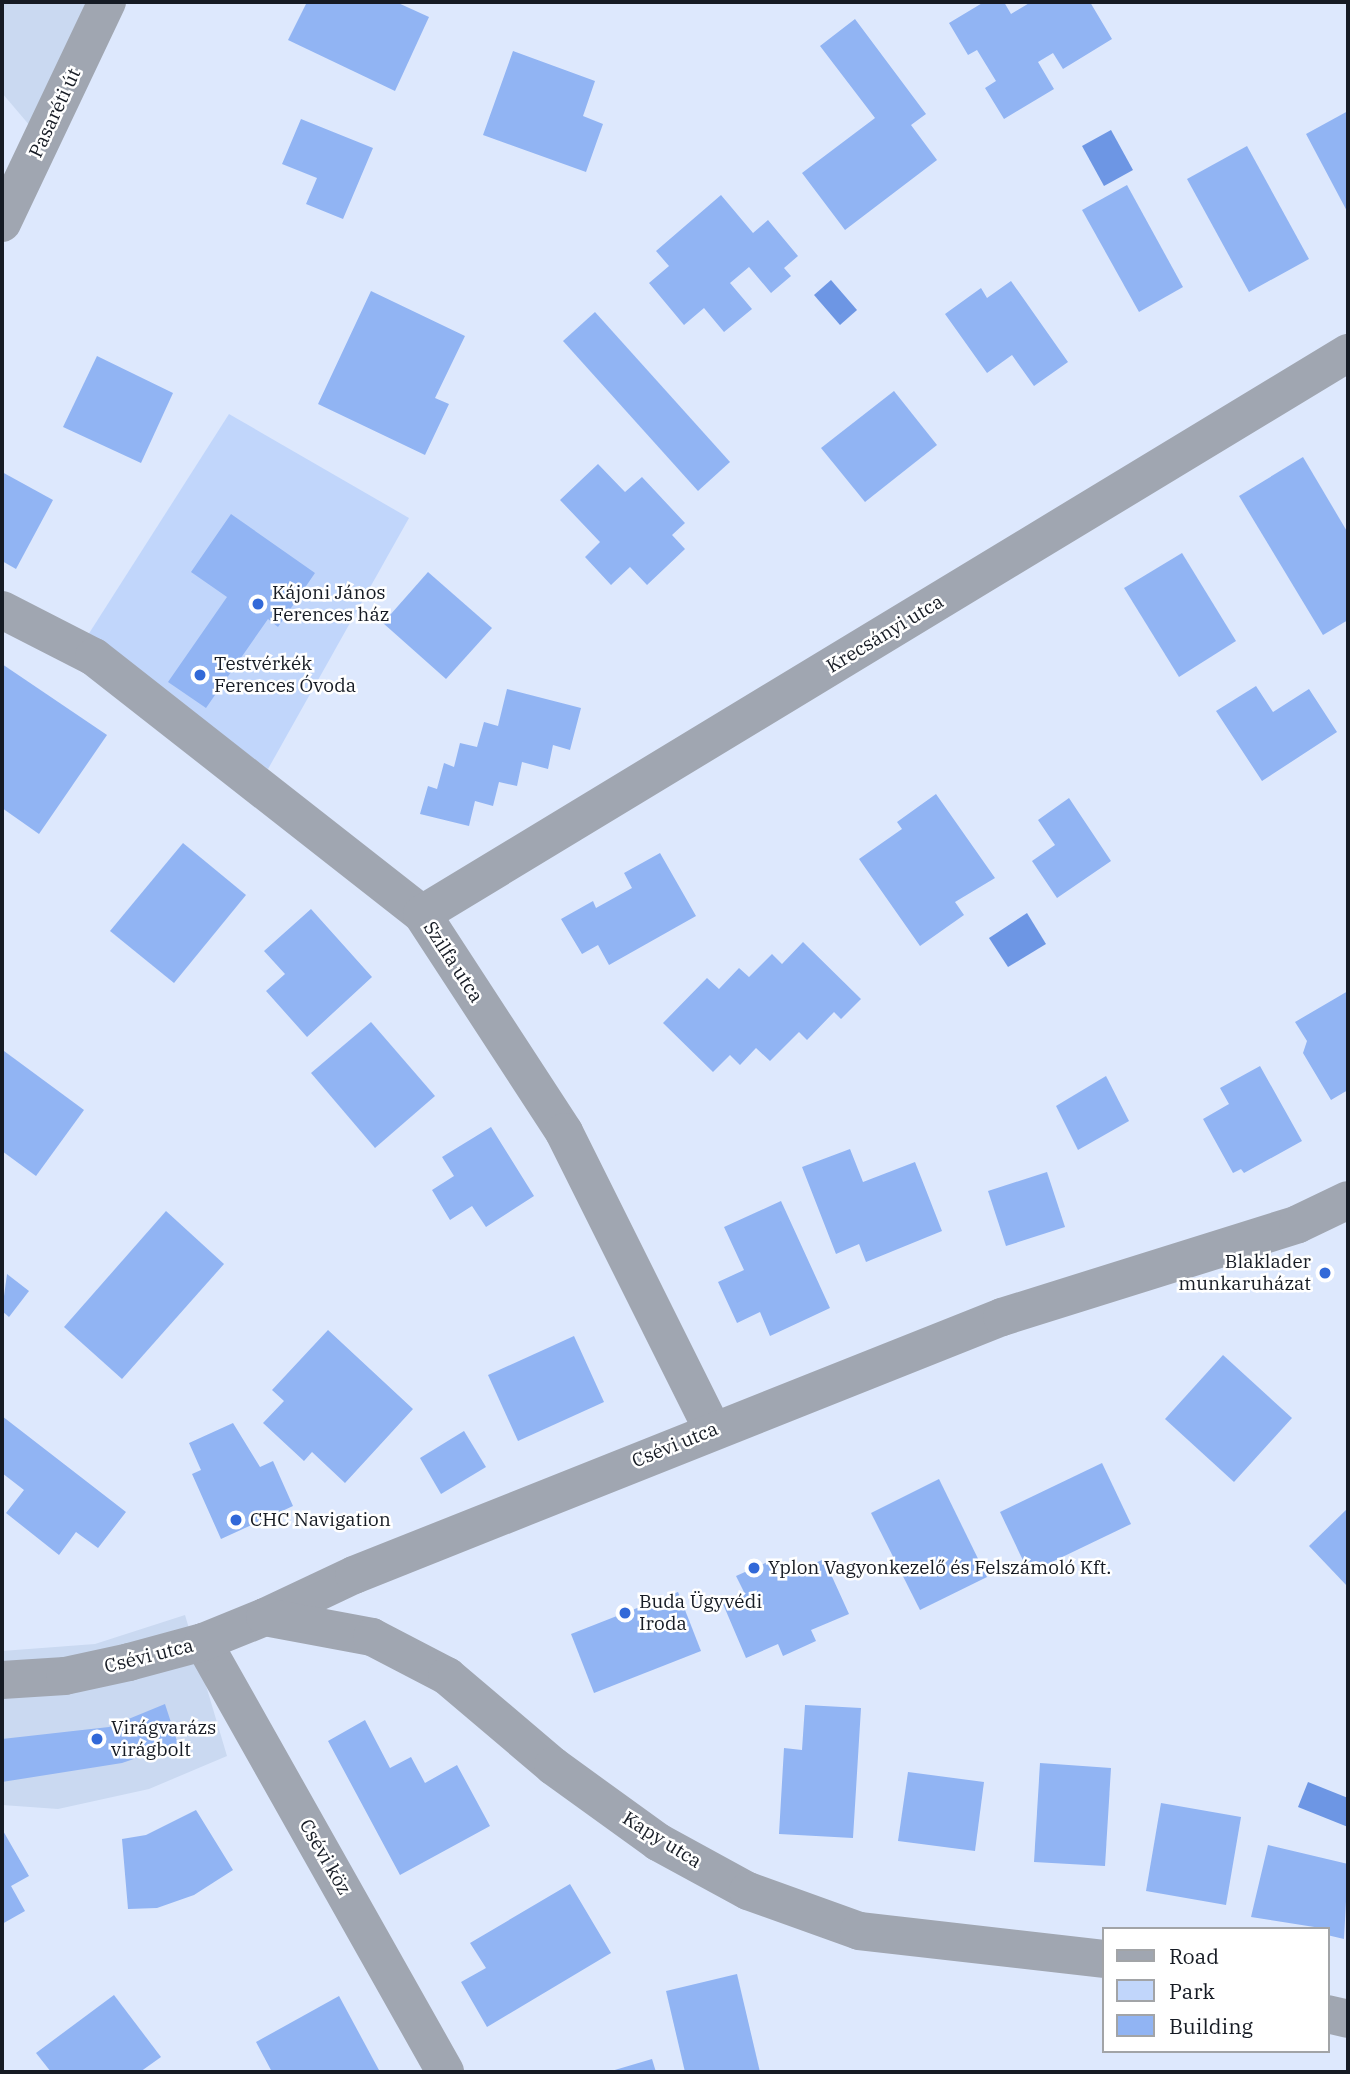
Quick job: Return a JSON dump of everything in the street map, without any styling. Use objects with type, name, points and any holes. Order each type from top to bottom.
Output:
[{"type":"street","name":"Pasaréti út","points":[[2,223],[107,2]]},
{"type":"street","name":"Krecsányi utca","points":[[422,914],[1348,353]]},
{"type":"street","name":"Szilfa utca","points":[[2,611],[93,657],[422,914],[564,1132],[712,1429]]},
{"type":"street","name":"Csévi utca","points":[[2,1680],[65,1676],[203,1642],[265,1617],[354,1575],[712,1429],[1002,1317],[1298,1224],[1348,1200]]},
{"type":"street","name":"Kapy utca","points":[[265,1617],[372,1636],[404,1649],[447,1676],[553,1766],[658,1842],[748,1891],[859,1931],[1102,1959]]},
{"type":"street","name":"Csévi köz","points":[[203,1642],[445,2072]]},
{"type":"street","points":[[1329,2014],[1348,2019]]},
{"type":"shaded area","points":[[2,2],[107,2],[42,140],[2,93]]},
{"type":"shaded area","points":[[185,1615],[227,1756],[149,1789],[58,1809],[2,1805],[2,1651],[95,1644]]},
{"type":"green space","points":[[229,414],[409,518],[268,769],[88,635]]},
{"type":"water","points":[[1111,130],[1133,170],[1104,186],[1082,146]]},
{"type":"water","points":[[831,280],[857,310],[840,325],[814,295]]},
{"type":"water","points":[[1027,913],[1046,944],[1008,967],[989,938]]},
{"type":"water","points":[[1308,1782],[1348,1798],[1348,1827],[1298,1807]]},
{"type":"building","points":[[307,2],[396,2],[429,17],[395,91],[288,40]]},
{"type":"building","points":[[984,2],[1004,2],[1011,14],[1031,2],[1090,2],[1112,39],[1063,69],[1053,53],[1038,62],[1054,89],[1004,119],[985,88],[996,81],[977,50],[968,55],[949,23]]},
{"type":"building","points":[[855,19],[926,114],[911,125],[937,160],[845,230],[802,173],[875,118],[820,46]]},
{"type":"building","points":[[513,51],[595,81],[583,116],[603,124],[586,172],[483,135]]},
{"type":"building","points":[[1348,111],[1348,213],[1306,134]]},
{"type":"building","points":[[301,119],[373,148],[343,219],[306,204],[317,178],[282,164]]},
{"type":"building","points":[[1247,146],[1309,259],[1249,292],[1187,179]]},
{"type":"building","points":[[1127,185],[1183,287],[1139,312],[1082,210]]},
{"type":"building","points":[[721,195],[753,233],[768,220],[798,256],[784,268],[791,276],[771,293],[749,267],[730,283],[752,309],[724,332],[704,308],[684,325],[649,283],[669,266],[656,251]]},
{"type":"building","points":[[1011,281],[1068,362],[1034,386],[1012,355],[987,373],[945,314],[981,288],[987,298]]},
{"type":"building","points":[[371,291],[465,336],[435,398],[449,404],[425,455],[318,404]]},
{"type":"building","points":[[595,312],[730,462],[698,491],[563,341]]},
{"type":"building","points":[[97,356],[173,393],[141,463],[63,427]]},
{"type":"building","points":[[894,391],[937,445],[865,502],[821,448]]},
{"type":"building","points":[[1303,457],[1348,533],[1348,620],[1323,635],[1239,496]]},
{"type":"building","points":[[598,464],[625,492],[642,477],[685,523],[672,535],[685,549],[647,585],[630,567],[611,585],[585,557],[600,542],[560,500]]},
{"type":"building","points":[[2,472],[53,500],[16,569],[2,561]]},
{"type":"building","name":"Kájoni János Ferences ház","points":[[231,514],[315,573],[278,627],[268,619],[206,708],[168,682],[227,597],[191,572]]},
{"type":"building","points":[[1182,553],[1236,641],[1179,677],[1124,588]]},
{"type":"building","points":[[428,572],[492,628],[446,679],[383,623]]},
{"type":"building","points":[[2,664],[107,735],[39,834],[2,808]]},
{"type":"building","points":[[1256,686],[1273,712],[1309,689],[1337,732],[1262,781],[1216,711]]},
{"type":"building","points":[[507,689],[581,708],[570,750],[553,745],[548,769],[522,762],[517,786],[499,782],[493,806],[475,801],[469,826],[420,814],[428,786],[437,789],[444,763],[454,767],[460,743],[477,747],[484,722],[498,726]]},
{"type":"building","points":[[936,794],[995,878],[955,902],[964,915],[920,946],[859,859],[902,829],[897,822]]},
{"type":"building","points":[[1069,798],[1111,861],[1057,898],[1032,861],[1055,845],[1038,820]]},
{"type":"building","points":[[183,843],[246,895],[174,983],[110,931]]},
{"type":"building","points":[[660,853],[696,916],[609,965],[598,945],[582,954],[561,919],[593,901],[596,908],[632,888],[624,873]]},
{"type":"building","points":[[311,909],[372,977],[307,1037],[266,991],[285,974],[264,951]]},
{"type":"building","points":[[803,942],[861,999],[841,1019],[834,1012],[807,1040],[799,1032],[770,1061],[756,1048],[740,1065],[730,1055],[713,1072],[663,1023],[707,978],[719,989],[739,968],[749,977],[772,954],[782,964]]},
{"type":"building","points":[[1348,991],[1348,1090],[1331,1100],[1303,1053],[1307,1041],[1295,1022]]},
{"type":"building","points":[[371,1022],[435,1096],[375,1148],[311,1073]]},
{"type":"building","points":[[4,1051],[84,1110],[36,1176],[2,1151]]},
{"type":"building","points":[[1260,1066],[1302,1141],[1244,1173],[1241,1169],[1233,1173],[1203,1119],[1229,1104],[1220,1088]]},
{"type":"building","points":[[1106,1076],[1129,1121],[1078,1150],[1056,1106]]},
{"type":"building","points":[[491,1127],[534,1196],[486,1227],[472,1206],[450,1220],[432,1190],[454,1176],[442,1157]]},
{"type":"building","points":[[850,1149],[863,1182],[915,1162],[942,1231],[866,1262],[859,1244],[836,1254],[802,1167]]},
{"type":"building","points":[[1047,1172],[1065,1227],[1006,1246],[988,1191]]},
{"type":"building","points":[[781,1201],[830,1308],[770,1336],[760,1312],[737,1323],[718,1282],[744,1270],[724,1227]]},
{"type":"building","points":[[166,1211],[224,1264],[122,1379],[64,1327]]},
{"type":"building","points":[[7,1274],[29,1291],[9,1317],[2,1311]]},
{"type":"building","points":[[328,1330],[413,1409],[345,1483],[312,1452],[304,1461],[263,1423],[284,1401],[272,1390]]},
{"type":"building","points":[[574,1336],[604,1402],[518,1441],[488,1375]]},
{"type":"building","points":[[1223,1355],[1292,1418],[1234,1482],[1165,1419]]},
{"type":"building","points":[[2,1416],[126,1512],[98,1548],[76,1532],[59,1555],[6,1513],[24,1490],[2,1473]]},
{"type":"building","points":[[233,1423],[260,1467],[273,1461],[293,1506],[221,1539],[192,1474],[201,1470],[189,1443]]},
{"type":"building","points":[[464,1431],[486,1467],[441,1494],[420,1458]]},
{"type":"building","points":[[1102,1463],[1131,1524],[1029,1573],[1000,1512]]},
{"type":"building","points":[[939,1479],[987,1577],[920,1610],[871,1513]]},
{"type":"building","points":[[1348,1508],[1348,1587],[1309,1546]]},
{"type":"building","points":[[824,1559],[849,1614],[811,1630],[816,1641],[783,1656],[778,1644],[746,1658],[723,1604],[745,1594],[736,1576],[772,1560],[781,1579]]},
{"type":"building","points":[[678,1592],[701,1651],[594,1693],[571,1634]]},
{"type":"building","points":[[165,1704],[178,1744],[122,1763],[2,1782],[2,1739],[109,1727]]},
{"type":"building","points":[[805,1705],[861,1708],[853,1838],[779,1834],[784,1748],[802,1750]]},
{"type":"building","points":[[365,1720],[390,1768],[411,1757],[425,1783],[457,1765],[490,1826],[400,1875],[328,1741]]},
{"type":"building","points":[[1040,1763],[1111,1768],[1105,1866],[1034,1862]]},
{"type":"building","points":[[908,1772],[984,1782],[975,1851],[898,1841]]},
{"type":"building","points":[[1161,1803],[1241,1817],[1226,1905],[1146,1891]]},
{"type":"building","points":[[196,1810],[233,1870],[194,1895],[157,1908],[128,1909],[122,1839],[146,1835]]},
{"type":"building","points":[[2,1829],[29,1876],[11,1886],[25,1911],[2,1924]]},
{"type":"building","points":[[1268,1845],[1348,1864],[1344,1939],[1329,1935],[1329,1927],[1251,1917]]},
{"type":"building","points":[[570,1884],[611,1953],[487,2027],[461,1982],[486,1968],[470,1943]]},
{"type":"building","points":[[737,1974],[760,2072],[685,2072],[666,1991]]},
{"type":"building","points":[[114,1995],[161,2057],[140,2072],[51,2072],[36,2053]]},
{"type":"building","points":[[339,1996],[380,2072],[272,2072],[256,2042]]},
{"type":"building","points":[[652,2059],[656,2072],[608,2072]]},
{"type":"place","name":"Kájoni János Ferences ház","points":[[258,604]]},
{"type":"place","name":"Testvérkék Ferences Óvoda","points":[[200,675]]},
{"type":"place","name":"Blaklader munkaruházat","points":[[1325,1273]]},
{"type":"place","name":"CHC Navigation","points":[[236,1520]]},
{"type":"place","name":"Yplon Vagyonkezelő és Felszámoló Kft.","points":[[754,1568]]},
{"type":"place","name":"Buda Ügyvédi Iroda","points":[[625,1613]]},
{"type":"place","name":"Virágvarázs virágbolt","points":[[97,1739]]}]
